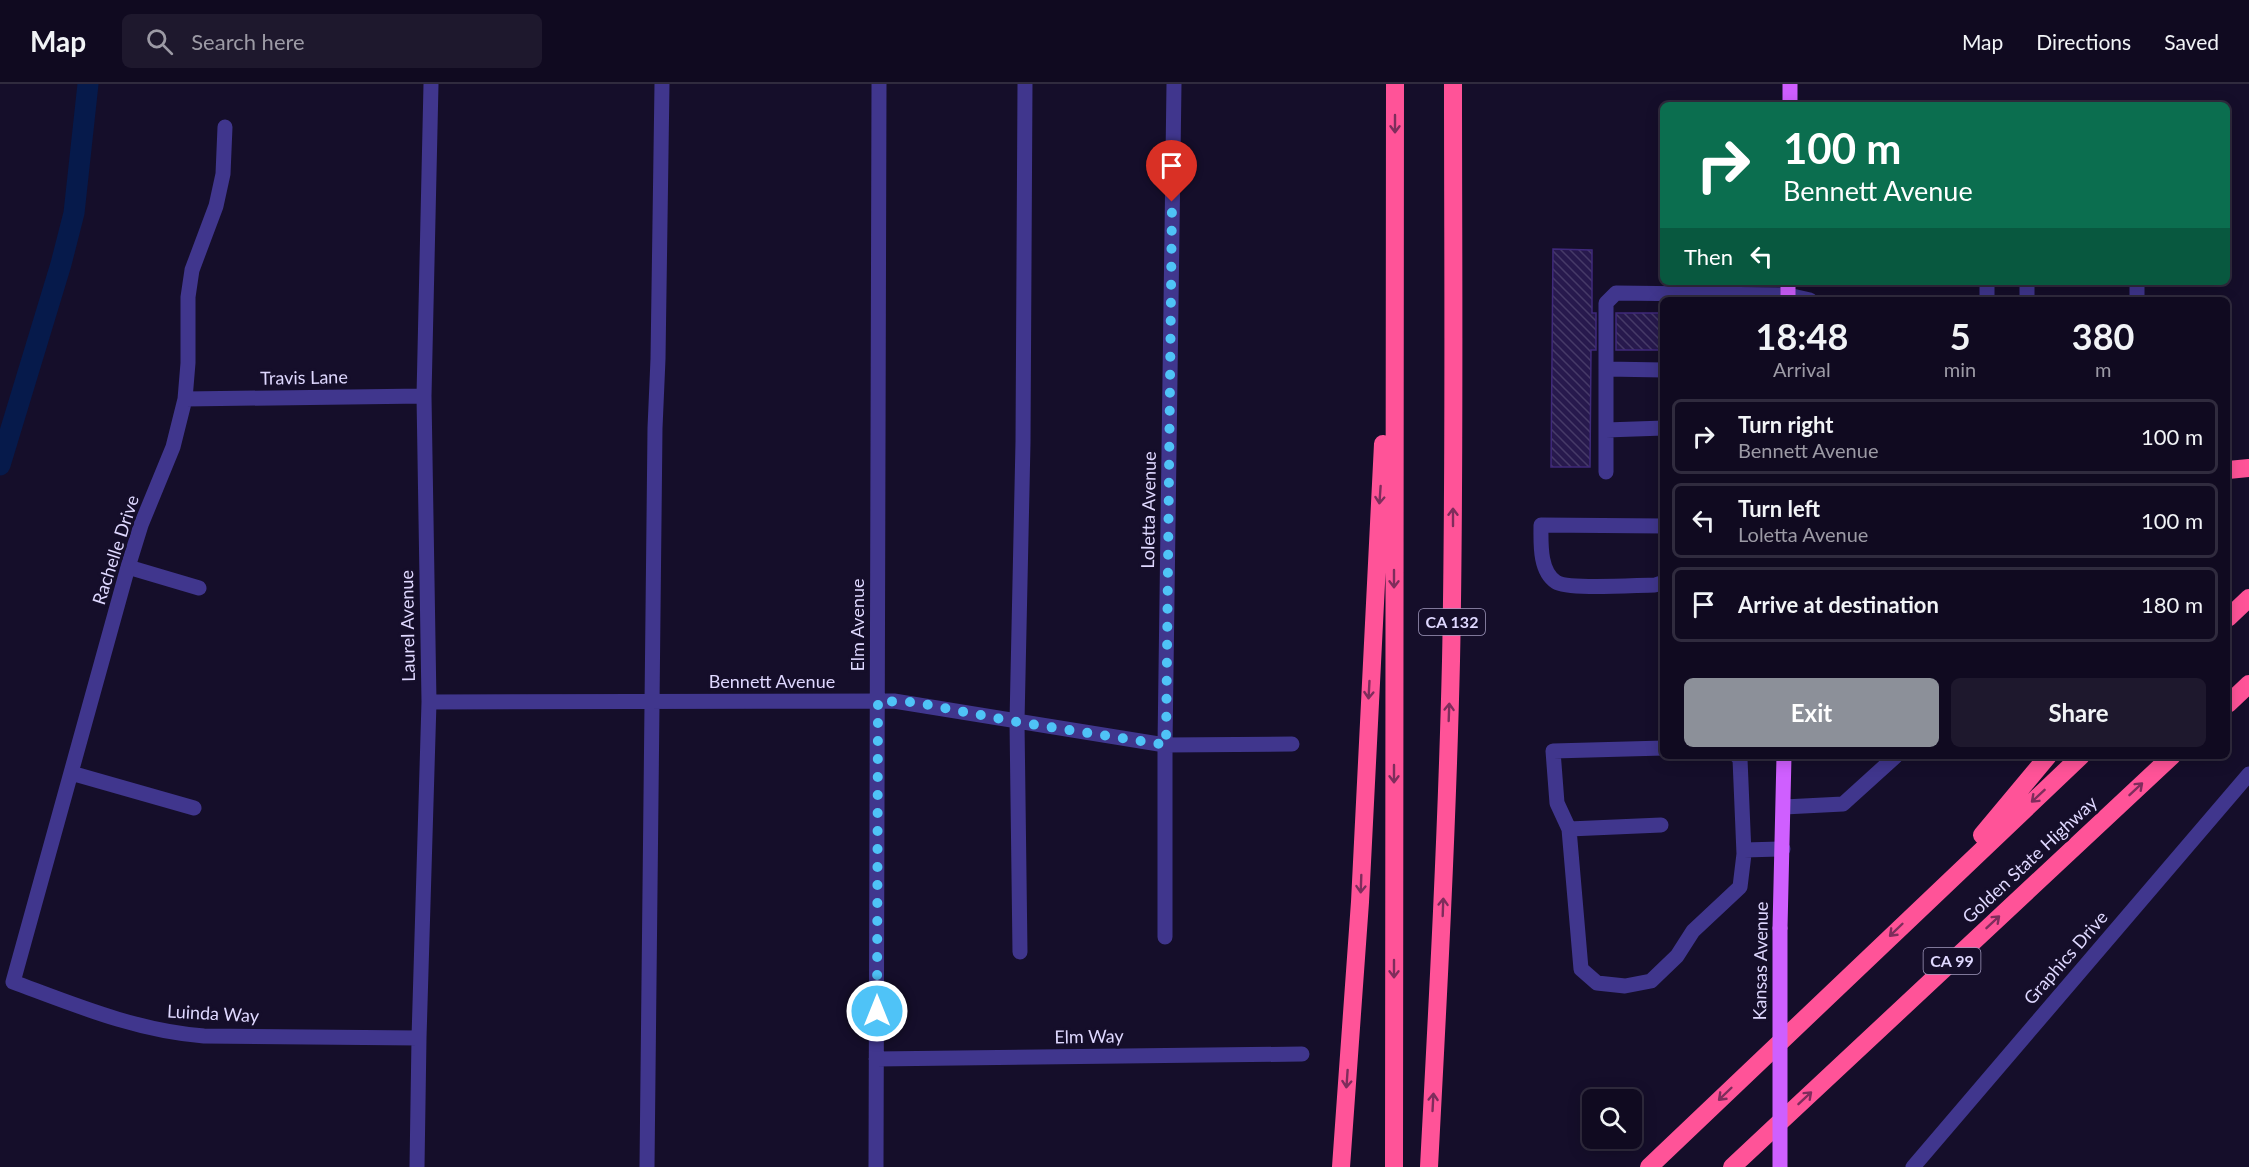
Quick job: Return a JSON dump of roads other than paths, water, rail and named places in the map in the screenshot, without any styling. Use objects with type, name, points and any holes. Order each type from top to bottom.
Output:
[{"type":"highway","points":[[1394,1167],[1395,84]]},
{"type":"highway","name":"CA 132","points":[[1429,1163],[1442,934],[1451,661],[1453,84]]},
{"type":"highway","points":[[1341,1167],[1360,902],[1367,721],[1387,375],[1395,164]]},
{"type":"highway","points":[[2230,470],[2249,468]]},
{"type":"highway","points":[[2230,616],[2249,598]]},
{"type":"highway","points":[[2230,702],[2249,684]]},
{"type":"highway","points":[[1932,896],[2046,759]]},
{"type":"highway","points":[[1649,1167],[2078,759]]},
{"type":"highway","name":"Golden State Highway","points":[[1732,1167],[2169,759]]},
{"type":"highway","points":[[1736,1167],[1757,1142]]},
{"type":"main road","points":[[1790,84],[1790,102]]},
{"type":"main road","name":"Kansas Avenue","points":[[1780,1167],[1780,928],[1784,759]]},
{"type":"street","name":"Laurel Avenue","points":[[417,1167],[429,702],[424,396],[431,84]]},
{"type":"street","points":[[647,1167],[662,84]]},
{"type":"street","name":"Elm Avenue","points":[[876,1167],[879,84]]},
{"type":"street","points":[[1020,952],[1017,722],[1023,442],[1024,84]]},
{"type":"street","name":"Loletta Avenue","points":[[1166,937],[1166,745],[1174,84]]},
{"type":"street","name":"Rachelle Drive","points":[[13,982],[128,567],[141,525],[173,447],[185,399],[188,363],[188,297],[192,270],[216,206],[224,174],[225,127]]},
{"type":"street","points":[[1606,471],[1606,303],[1616,293],[1745,297],[1788,292]]},
{"type":"street","points":[[1606,369],[1660,370]]},
{"type":"street","name":"Travis Lane","points":[[185,399],[424,396]]},
{"type":"street","points":[[1606,430],[1660,428]]},
{"type":"street","points":[[1660,526],[1541,525],[1540,554],[1551,577],[1558,584],[1578,586],[1660,583]]},
{"type":"street","points":[[128,567],[200,588]]},
{"type":"street","name":"Bennett Avenue","points":[[429,702],[913,702],[1017,722],[1166,745],[1292,744]]},
{"type":"street","points":[[1660,748],[1553,751],[1557,802],[1569,829],[1581,969],[1597,983],[1625,986],[1650,981],[1677,956],[1693,931],[1740,887],[1744,850],[1740,759]]},
{"type":"street","points":[[1784,807],[1843,804],[1893,759]]},
{"type":"street","points":[[71,773],[194,807]]},
{"type":"street","name":"Graphics Drive","points":[[1912,1167],[2249,774]]},
{"type":"street","points":[[1569,829],[1661,825]]},
{"type":"street","points":[[1744,850],[1783,849]]},
{"type":"street","name":"Luinda Way","points":[[13,982],[84,1008],[176,1034],[419,1038]]},
{"type":"street","name":"Elm Way","points":[[876,1059],[1302,1054]]},
{"type":"waterway","points":[[0,465],[61,264],[74,213],[88,84]]}]
